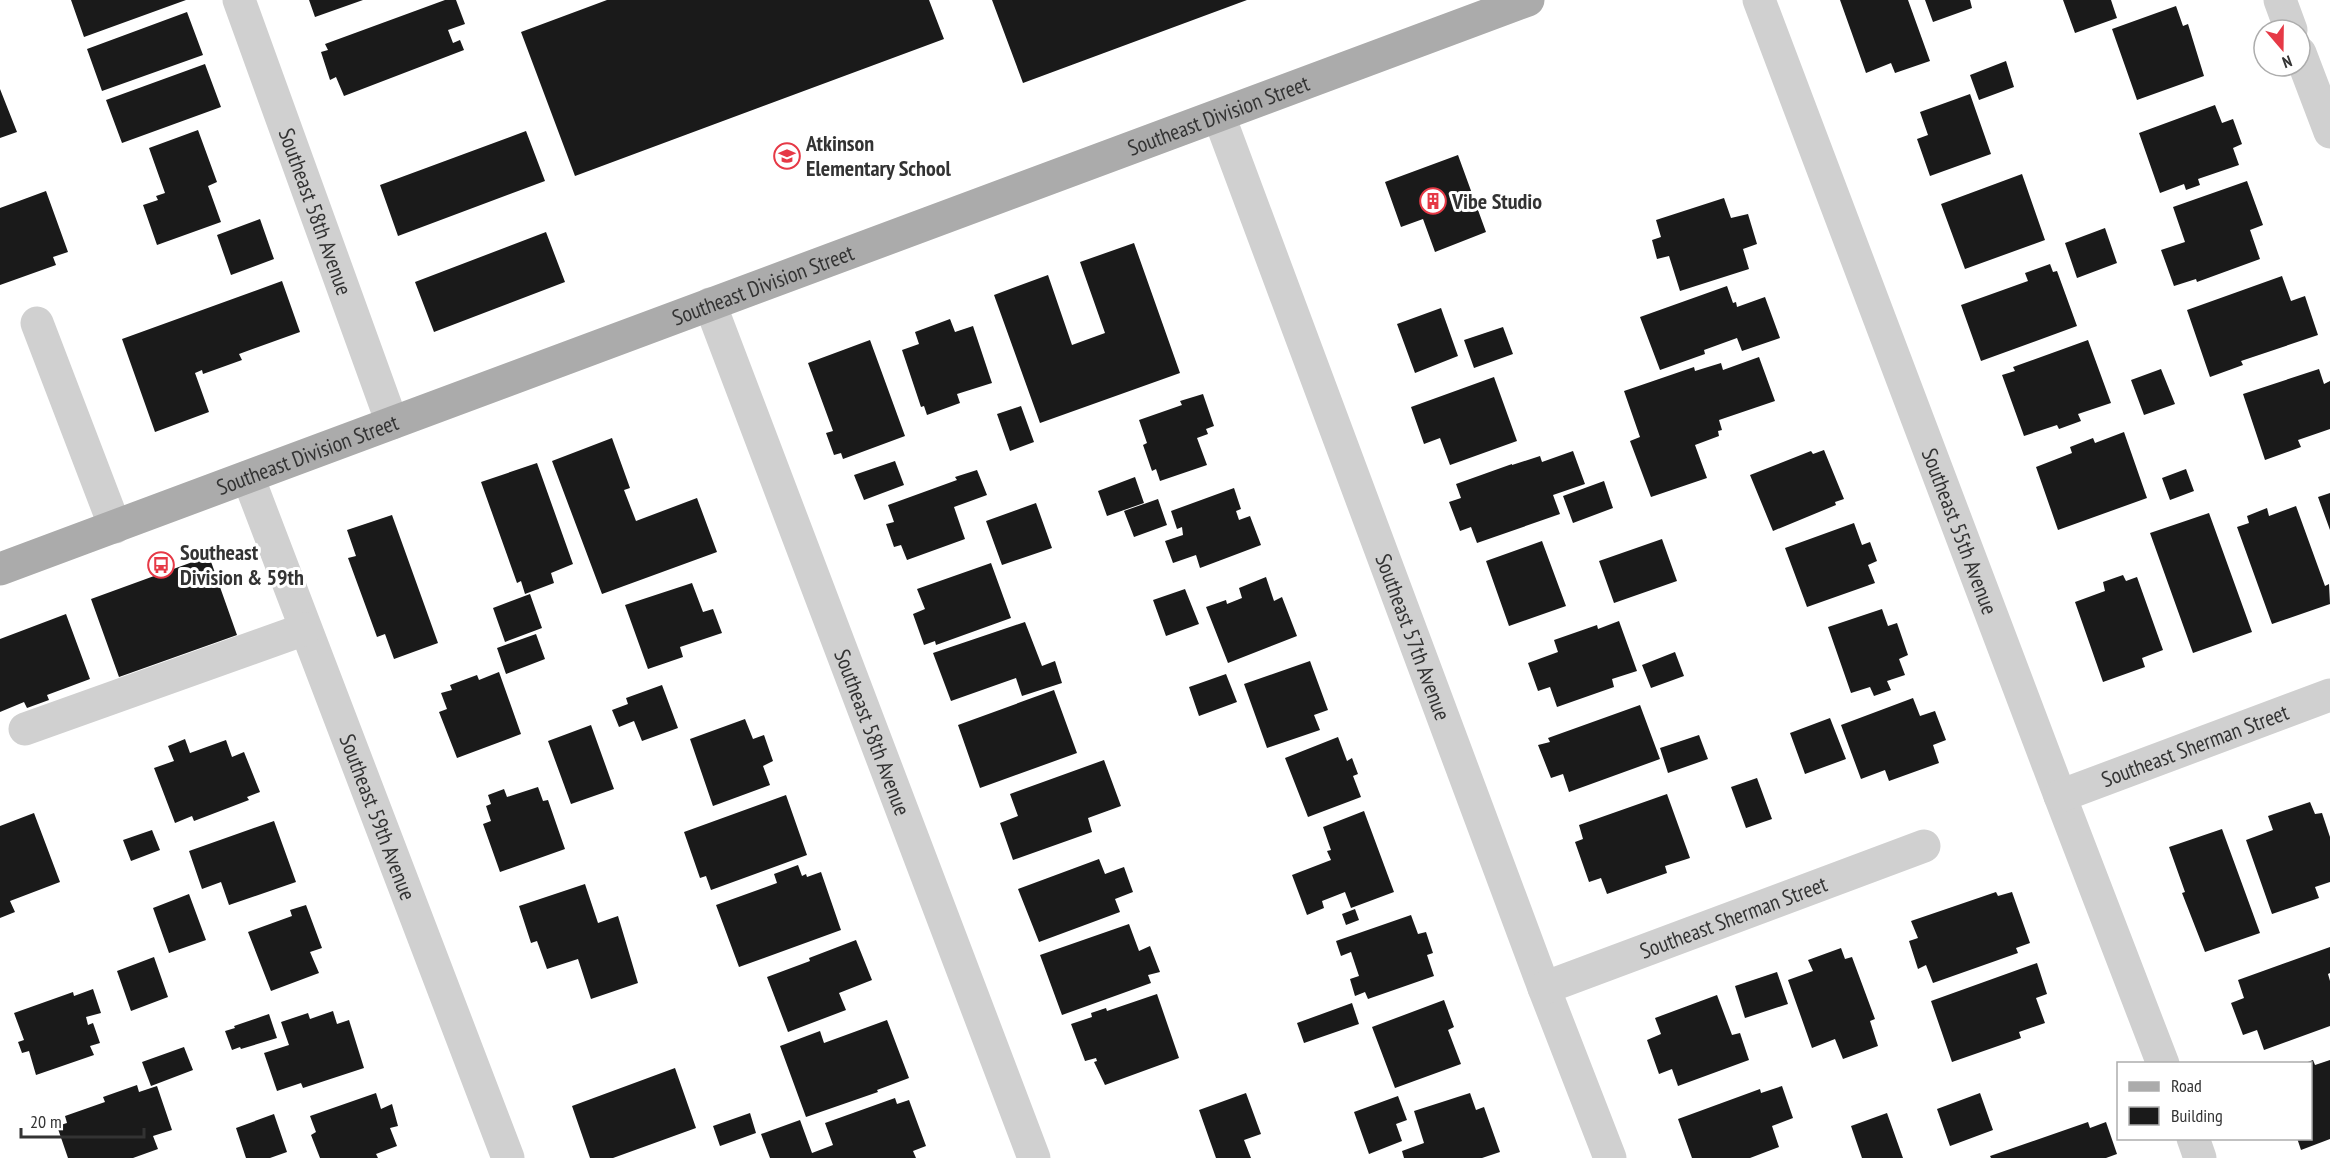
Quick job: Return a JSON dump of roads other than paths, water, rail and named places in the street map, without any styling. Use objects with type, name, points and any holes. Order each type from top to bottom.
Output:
[{"type":"main road","name":"Southeast Division Street","points":[[0,569],[1527,0]]},
{"type":"street","name":"Southeast 58th Avenue","points":[[239,0],[393,423]]},
{"type":"street","name":"Southeast 55th Avenue","points":[[1759,0],[2162,1062]]},
{"type":"street","points":[[2280,0],[2287,18]]},
{"type":"street","points":[[2309,78],[2330,132]]},
{"type":"street","name":"Southeast 57th Avenue","points":[[1219,116],[1544,988],[1610,1158]]},
{"type":"street","name":"Southeast 58th Avenue","points":[[710,304],[1034,1158]]},
{"type":"street","points":[[37,323],[115,527]]},
{"type":"street","name":"Southeast 59th Avenue","points":[[248,477],[508,1158]]},
{"type":"street","points":[[25,729],[305,629]]},
{"type":"street","name":"Southeast Sherman Street","points":[[2060,796],[2330,695]]},
{"type":"street","name":"Southeast Sherman Street","points":[[1544,988],[1924,846]]},
{"type":"street","points":[[2194,1140],[2200,1158]]},
{"type":"place","name":"Atkinson Elementary School","points":[[787,156]]},
{"type":"place","name":"Vibe Studio","points":[[1433,201]]},
{"type":"place","name":"Southeast Division & 59th","points":[[161,565]]}]
